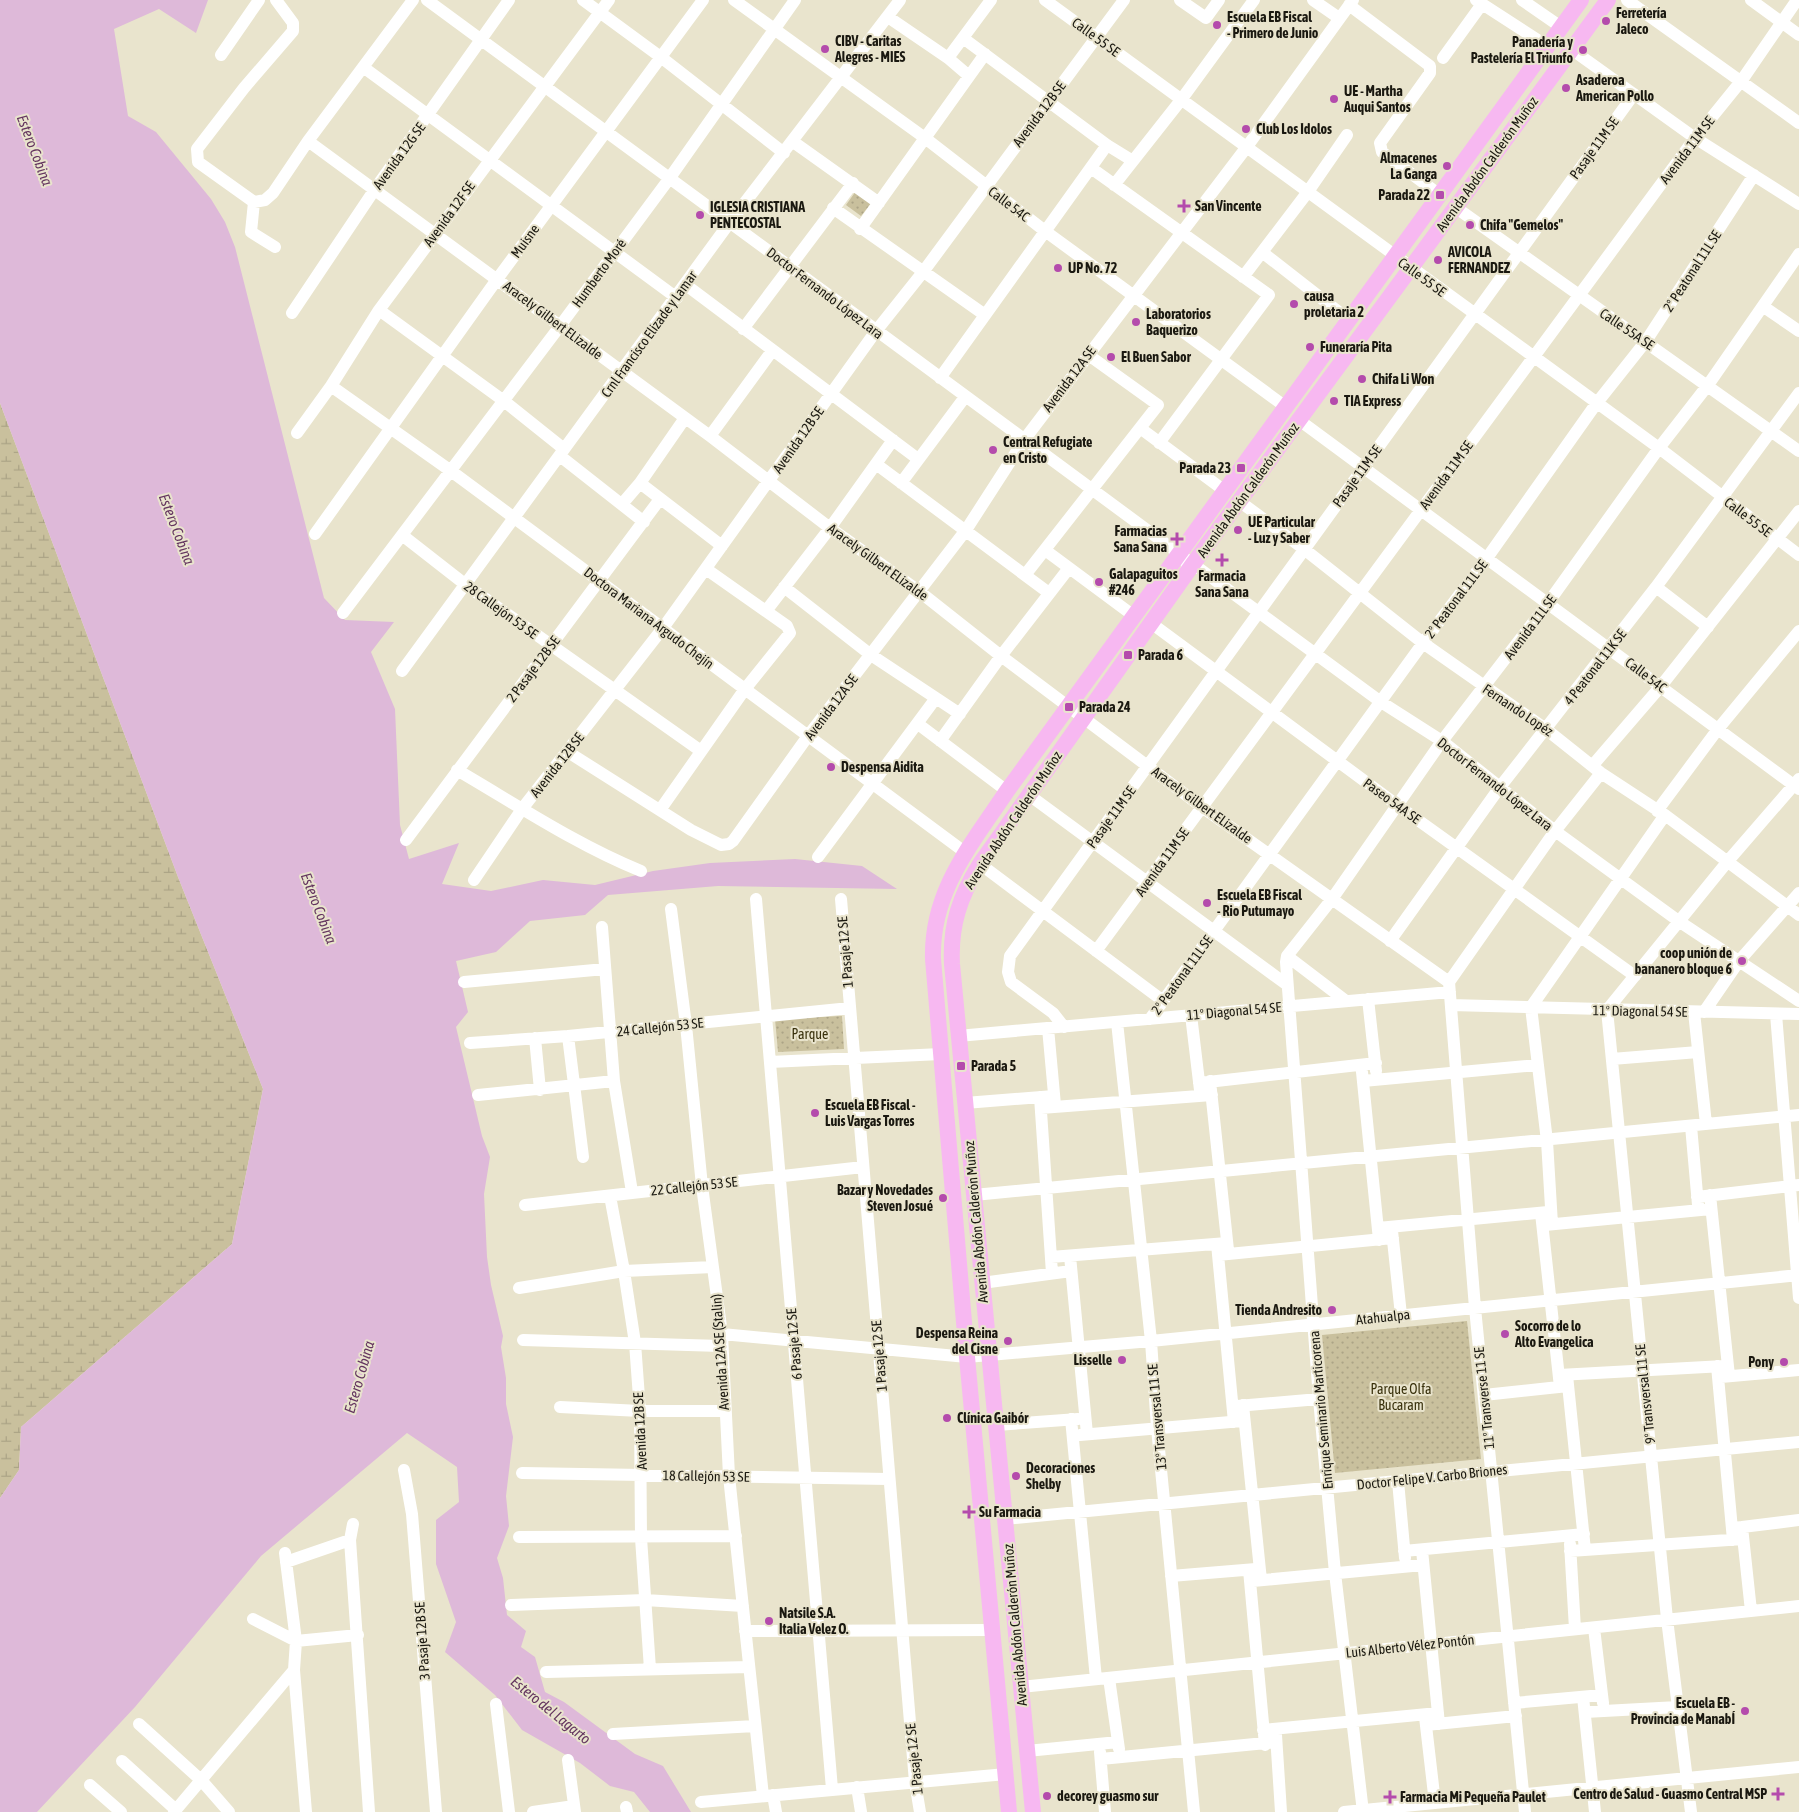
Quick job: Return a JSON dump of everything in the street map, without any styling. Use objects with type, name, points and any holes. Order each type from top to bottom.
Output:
[{"type":"main road","name":"Avenida Abdón Calderón Muñoz","points":[[1009,1812],[933,959],[933,933],[943,894],[966,853],[1008,791],[1581,0]]},
{"type":"main road","name":"Avenida Abdón Calderón Muñoz","points":[[1033,1812],[958,1036],[952,936],[960,900],[980,864],[1189,570],[1608,0]]},
{"type":"street","points":[[220,55],[259,0]]},
{"type":"street","points":[[276,0],[293,23],[293,31],[244,88],[197,149],[198,162],[254,202],[264,200],[273,193],[308,141],[413,0]]},
{"type":"street","name":"Doctor Fernando López Lara","points":[[427,0],[668,178],[790,265],[876,331],[1179,554]]},
{"type":"street","name":"Avenida 12G SE","points":[[292,313],[375,188],[427,117],[480,39],[510,0]]},
{"type":"street","points":[[582,0],[662,58],[784,153]]},
{"type":"street","name":"Avenida 12F SE","points":[[297,433],[331,386],[379,310],[488,160],[609,0]]},
{"type":"street","name":"Muisne","points":[[315,534],[389,428],[703,0]]},
{"type":"street","name":"Calle 54C","points":[[734,0],[925,138],[986,186],[1220,361],[1286,407]]},
{"type":"street","name":"Humberto Moré","points":[[343,613],[560,326],[795,0]]},
{"type":"street","points":[[948,58],[991,0]]},
{"type":"street","name":"Calle 55 SE","points":[[1045,0],[1474,315],[1659,448],[1799,555]]},
{"type":"street","name":"Avenida 12B SE","points":[[474,880],[522,809],[663,628],[876,331],[923,272],[1124,0]]},
{"type":"street","points":[[1180,0],[1206,18],[1219,0]]},
{"type":"street","points":[[1114,185],[1181,100],[1254,0]]},
{"type":"street","points":[[1313,0],[1339,18]]},
{"type":"street","points":[[1522,0],[1561,28]]},
{"type":"street","points":[[1627,0],[1742,80],[1799,123]]},
{"type":"street","points":[[1751,0],[1799,35]]},
{"type":"street","name":"Avenida 11M SE","points":[[1096,951],[1695,138],[1742,80],[1797,0]]},
{"type":"street","name":"Crnl Francisco Elizade y Lamar","points":[[402,671],[466,585],[513,517],[623,372],[730,222],[888,17],[895,2]]},
{"type":"street","points":[[1444,58],[1479,2],[1548,46]]},
{"type":"street","points":[[1351,3],[1430,66],[1430,74],[1380,143],[1382,152],[1440,195]]},
{"type":"street","name":"Avenida 12A SE","points":[[660,810],[691,830],[721,845],[729,844],[737,836],[808,736],[966,530],[1024,440],[1087,354],[1246,148],[1351,3]]},
{"type":"street","points":[[888,17],[948,58],[969,76]]},
{"type":"street","points":[[963,38],[1108,145],[1133,161]]},
{"type":"street","points":[[1571,49],[1695,138],[1799,204]]},
{"type":"street","points":[[860,229],[985,54]]},
{"type":"street","points":[[363,67],[427,117],[614,250],[677,298]]},
{"type":"street","name":"Pasaje 11M SE","points":[[1064,1027],[1048,1008],[1011,982],[1008,972],[1010,956],[1634,94]]},
{"type":"street","points":[[1243,277],[1307,193],[1347,135]]},
{"type":"street","name":"Aracely Gilbert ELizalde","points":[[308,141],[498,278],[560,326],[770,480],[830,528],[920,592],[1001,656],[1202,807],[1390,941],[1450,993]]},
{"type":"street","points":[[792,141],[879,203]]},
{"type":"street","points":[[940,378],[1108,145]]},
{"type":"street","points":[[1091,168],[1269,295],[1159,443]]},
{"type":"street","name":"2° Peatonal 11L SE","points":[[1150,1019],[1162,1000],[1487,558],[1596,404],[1646,341],[1754,175]]},
{"type":"street","points":[[743,329],[852,183]]},
{"type":"street","points":[[254,202],[250,232],[276,247]]},
{"type":"street","name":"Calle 55A SE","points":[[1455,207],[1578,296],[1646,341],[1772,430],[1799,451]]},
{"type":"street","points":[[833,208],[985,316]]},
{"type":"street","points":[[1262,252],[1349,320]]},
{"type":"street","name":"Avenida 11L SE","points":[[1287,956],[1332,899],[1442,741],[1548,603],[1659,448],[1708,385],[1799,254]]},
{"type":"street","points":[[686,285],[918,459]]},
{"type":"street","points":[[1764,307],[1799,331]]},
{"type":"street","points":[[379,310],[504,401],[644,522]]},
{"type":"street","points":[[710,436],[772,350]]},
{"type":"street","points":[[1025,575],[1158,405],[1087,354]]},
{"type":"street","name":"Doctora Mariana Argudo Chejín","points":[[331,386],[451,471],[966,853]]},
{"type":"street","name":"4 Peatonal 11K SE","points":[[1390,941],[1500,787],[1610,648],[1799,393]]},
{"type":"street","points":[[901,483],[965,397]]},
{"type":"street","points":[[622,504],[640,482],[684,418]]},
{"type":"street","name":"Calle 54C","points":[[1299,420],[1718,729],[1797,784]]},
{"type":"street","points":[[1140,428],[1225,491]]},
{"type":"street","points":[[766,611],[830,528],[893,440]]},
{"type":"street","points":[[876,464],[1049,593]]},
{"type":"street","points":[[640,482],[722,546]]},
{"type":"street","name":"2 Pasaje 12B SE","points":[[406,840],[660,499]]},
{"type":"street","name":"Fernando Lopéz","points":[[1239,502],[1304,549],[1423,643],[1483,687],[1547,730],[1597,769],[1728,861],[1799,915]]},
{"type":"street","points":[[1450,993],[1515,889],[1597,769],[1799,511]]},
{"type":"street","name":"28 Callejón 53 SE","points":[[402,535],[466,585],[701,751]]},
{"type":"street","points":[[1045,550],[1134,616]]},
{"type":"street","points":[[1179,554],[1187,562],[1189,570]]},
{"type":"street","points":[[940,741],[1001,656],[1069,568]]},
{"type":"street","points":[[568,752],[660,810],[745,689],[790,633],[787,626],[706,569]]},
{"type":"street","name":"Doctor Fernando López Lara","points":[[1189,570],[1258,612],[1381,702],[1442,741],[1555,831],[1680,922],[1739,961],[1799,1010]]},
{"type":"street","points":[[784,587],[870,655],[960,714]]},
{"type":"street","points":[[1656,587],[1708,627]]},
{"type":"street","name":"Paseo 54A SE","points":[[1151,623],[1397,805],[1635,976]]},
{"type":"street","points":[[1585,1550],[1576,1463],[1549,1299],[1547,1141],[1531,1008],[1620,879],[1661,813],[1718,729],[1799,631]]},
{"type":"street","points":[[818,857],[936,698]]},
{"type":"street","points":[[918,724],[1008,791]]},
{"type":"street","points":[[457,770],[522,809],[641,872]]},
{"type":"street","points":[[1607,1010],[1728,861],[1797,784]]},
{"type":"street","points":[[1029,795],[1286,984]]},
{"type":"street","points":[[980,864],[1162,1000]]},
{"type":"street","points":[[1706,1124],[1698,1052],[1699,1012],[1739,961],[1799,894]]},
{"type":"street","name":"6 Pasaje 12 SE","points":[[756,899],[832,1790]]},
{"type":"street","name":"1 Pasaje 12 SE","points":[[841,899],[915,1782],[920,1812]]},
{"type":"street","name":"Avenida 12A SE (Stalin)","points":[[671,909],[686,1025],[702,1186],[721,1340],[729,1476],[755,1726],[768,1795]]},
{"type":"street","points":[[602,927],[614,1081],[632,1192]]},
{"type":"street","points":[[1287,956],[1286,984],[1288,1006]]},
{"type":"street","points":[[1287,956],[1346,1001]]},
{"type":"street","points":[[464,982],[605,969]]},
{"type":"street","name":"11° Diagonal 54 SE","points":[[958,1036],[1450,993],[1531,1008],[1776,1014],[1799,1010]]},
{"type":"street","name":"11° Transverse 11 SE","points":[[1450,993],[1475,1308],[1500,1542],[1506,1636],[1525,1812]]},
{"type":"street","points":[[1368,999],[1378,1080]]},
{"type":"street","name":"Enrique Seminario Marticorena","points":[[1288,1006],[1327,1488],[1363,1811]]},
{"type":"street","name":"24 Callejón 53 SE","points":[[470,1043],[568,1036],[686,1025],[766,1014],[850,1008]]},
{"type":"street","name":"9° Transversal 11 SE","points":[[1607,1010],[1667,1619],[1691,1812]]},
{"type":"street","points":[[1776,1014],[1783,1116],[1794,1186],[1799,1298]]},
{"type":"street","points":[[1191,1015],[1205,1082],[1220,1171],[1226,1333],[1252,1495],[1258,1662],[1282,1812]]},
{"type":"street","name":"13° Transversal 11 SE","points":[[1117,1022],[1151,1340],[1157,1428],[1194,1812]]},
{"type":"street","points":[[1048,1028],[1054,1102]]},
{"type":"street","points":[[568,1036],[576,1086],[583,1157]]},
{"type":"street","points":[[535,1038],[540,1090]]},
{"type":"street","points":[[1612,1059],[1698,1052]]},
{"type":"street","points":[[770,1062],[941,1054]]},
{"type":"street","points":[[1205,1082],[1376,1064]]},
{"type":"street","points":[[1361,1065],[1378,1234]]},
{"type":"street","points":[[1363,1081],[1538,1065]]},
{"type":"street","points":[[478,1095],[614,1081]]},
{"type":"street","points":[[965,1103],[1126,1102],[1206,1096]]},
{"type":"street","points":[[1040,1103],[1052,1273]]},
{"type":"street","points":[[974,1195],[1547,1141],[1799,1114]]},
{"type":"street","points":[[1691,1126],[1719,1283],[1724,1449],[1751,1611]]},
{"type":"street","name":"22 Callejón 53 SE","points":[[525,1205],[863,1167]]},
{"type":"street","points":[[1051,1257],[1141,1250],[1308,1246],[1468,1219],[1628,1218],[1794,1186]]},
{"type":"street","name":"Avenida 12B SE","points":[[610,1196],[624,1271],[634,1343],[640,1411],[641,1538],[650,1669]]},
{"type":"street","points":[[1392,1232],[1401,1315]]},
{"type":"street","points":[[1070,1256],[1087,1434]]},
{"type":"street","points":[[519,1288],[624,1271],[713,1267]]},
{"type":"street","points":[[982,1283],[1071,1271]]},
{"type":"street","name":"Atahualpa","points":[[523,1340],[634,1343],[721,1340],[794,1341],[967,1357],[1226,1333],[1798,1275]]},
{"type":"street","points":[[1484,1395],[1643,1370],[1799,1370]]},
{"type":"street","points":[[1238,1406],[1319,1399]]},
{"type":"street","points":[[560,1407],[640,1411],[725,1411]]},
{"type":"street","points":[[996,1425],[1085,1418]]},
{"type":"street","points":[[1071,1419],[1080,1512],[1102,1678],[1120,1756]]},
{"type":"street","points":[[1072,1435],[1240,1421]]},
{"type":"street","name":"Doctor Felipe V. Carbo Briones","points":[[1005,1519],[1799,1442]]},
{"type":"street","name":"3 Pasaje 12B SE","points":[[404,1470],[412,1514],[436,1812]]},
{"type":"street","name":"18 Callejón 53 SE","points":[[522,1473],[890,1479]]},
{"type":"street","points":[[1398,1481],[1406,1567]]},
{"type":"street","points":[[1570,1551],[1660,1545],[1737,1534],[1799,1520]]},
{"type":"street","points":[[353,1524],[350,1540],[369,1812]]},
{"type":"street","points":[[1404,1551],[1584,1534]]},
{"type":"street","points":[[1569,1535],[1575,1629]]},
{"type":"street","points":[[518,1537],[641,1538],[736,1536]]},
{"type":"street","points":[[306,1812],[294,1670],[296,1641],[285,1557],[350,1540]]},
{"type":"street","points":[[1422,1550],[1431,1644],[1431,1719],[1435,1803]]},
{"type":"street","points":[[1171,1576],[1335,1573],[1423,1565]]},
{"type":"street","points":[[510,1605],[645,1600],[743,1606]]},
{"type":"street","name":"Luis Alberto Vélez Pontón","points":[[1021,1687],[1799,1606]]},
{"type":"street","points":[[253,1619],[296,1641],[358,1635]]},
{"type":"street","points":[[1594,1628],[1604,1712]]},
{"type":"street","points":[[745,1631],[992,1630]]},
{"type":"street","points":[[546,1672],[749,1667]]},
{"type":"street","points":[[122,1761],[175,1811],[294,1670]]},
{"type":"street","points":[[1269,1729],[1354,1721],[1431,1719],[1515,1710],[1602,1695]]},
{"type":"street","points":[[1583,1697],[1595,1812]]},
{"type":"street","points":[[496,1704],[509,1812]]},
{"type":"street","points":[[1585,1712],[1678,1707]]},
{"type":"street","points":[[139,1724],[202,1781],[230,1812]]},
{"type":"street","points":[[613,1734],[755,1726]]},
{"type":"street","points":[[1027,1751],[1118,1742]]},
{"type":"street","points":[[1101,1759],[1271,1743]]},
{"type":"street","points":[[1100,1744],[1105,1812]]},
{"type":"street","points":[[533,1812],[575,1809],[568,1760]]},
{"type":"street","points":[[1344,1812],[1435,1803],[1452,1807],[1524,1794],[1799,1766]]},
{"type":"street","points":[[701,1802],[1006,1774]]},
{"type":"street","points":[[90,1785],[121,1812]]},
{"type":"street","points":[[857,1787],[860,1812]]},
{"type":"street","points":[[768,1795],[776,1812]]},
{"type":"green space","points":[[856,191],[872,202],[861,216],[846,205]]},
{"type":"green space","points":[[0,403],[178,877],[263,1089],[232,1244],[21,1427],[19,1470],[0,1498]]},
{"type":"green space","name":"Parque","points":[[842,1016],[844,1049],[778,1052],[775,1019]]},
{"type":"green space","name":"Parque Olfa Bucaram","points":[[1467,1321],[1481,1459],[1335,1473],[1322,1335]]},
{"type":"water","points":[[0,0],[208,0],[196,33],[159,9],[114,29],[128,116],[156,132],[211,199],[225,222],[235,247],[324,598],[345,620],[394,622],[371,652],[395,709],[400,825],[409,859],[459,843],[442,884],[491,891],[543,880],[595,885],[653,871],[710,863],[795,859],[862,866],[897,889],[718,886],[608,895],[585,915],[530,921],[496,952],[456,961],[468,1012],[456,1027],[482,1136],[490,1157],[484,1194],[487,1257],[491,1285],[503,1336],[501,1347],[506,1378],[506,1404],[513,1437],[506,1496],[509,1526],[497,1558],[503,1578],[507,1615],[526,1631],[521,1647],[535,1657],[545,1692],[564,1702],[635,1754],[663,1766],[691,1812],[650,1812],[634,1792],[610,1786],[580,1763],[522,1730],[495,1695],[445,1652],[456,1622],[436,1564],[436,1520],[459,1502],[457,1467],[407,1433],[261,1556],[135,1707],[37,1812],[0,1812],[0,1498],[19,1470],[21,1427],[232,1244],[263,1089],[178,877],[0,403]]},
{"type":"place","name":"Ferretería Jaleco","points":[[1606,21]]},
{"type":"place","name":"Escuela EB Fiscal - Primero de Junio","points":[[1217,25]]},
{"type":"place","name":"CIBV - Caritas Alegres - MIES","points":[[825,49]]},
{"type":"place","name":"Panadería y Pastelería El Triunfo","points":[[1583,50]]},
{"type":"place","name":"Asaderoa American Pollo","points":[[1566,88]]},
{"type":"place","name":"UE - Martha Auqui Santos","points":[[1334,99]]},
{"type":"place","name":"Club Los Idolos","points":[[1246,129]]},
{"type":"place","name":"Almacenes La Ganga","points":[[1447,166]]},
{"type":"place","name":"Parada 22","points":[[1440,195]]},
{"type":"place","name":"San Vincente","points":[[1184,206]]},
{"type":"place","name":"IGLESIA CRISTIANA PENTECOSTAL","points":[[700,215]]},
{"type":"place","name":"Chifa \"Gemelos\"","points":[[1470,225]]},
{"type":"place","name":"AVICOLA FERNANDEZ","points":[[1438,260]]},
{"type":"place","name":"UP No. 72","points":[[1058,268]]},
{"type":"place","name":"causa proletaria 2","points":[[1294,304]]},
{"type":"place","name":"Laboratorios Baquerizo","points":[[1136,322]]},
{"type":"place","name":"Funeraría Pita","points":[[1310,347]]},
{"type":"place","name":"El Buen Sabor","points":[[1111,357]]},
{"type":"place","name":"Chifa Li Won","points":[[1362,379]]},
{"type":"place","name":"TIA Express","points":[[1334,401]]},
{"type":"place","name":"Central Refugiate en Cristo","points":[[993,450]]},
{"type":"place","name":"Parada 23","points":[[1241,468]]},
{"type":"place","name":"UE Particular - Luz y Saber","points":[[1238,530]]},
{"type":"place","name":"Farmacias Sana Sana","points":[[1177,539]]},
{"type":"place","name":"Farmacia Sana Sana","points":[[1222,560]]},
{"type":"place","name":"Galapaguitos #246","points":[[1099,582]]},
{"type":"place","name":"Parada 6","points":[[1128,655]]},
{"type":"place","name":"Parada 24","points":[[1069,707]]},
{"type":"place","name":"Despensa Aidita","points":[[831,767]]},
{"type":"place","name":"Escuela EB Fiscal - Rio Putumayo","points":[[1207,903]]},
{"type":"place","name":"coop unión de bananero bloque 6","points":[[1742,961]]},
{"type":"place","name":"Parada 5","points":[[961,1066]]},
{"type":"place","name":"Escuela EB Fiscal - Luis Vargas Torres","points":[[815,1113]]},
{"type":"place","name":"Bazar y Novedades Steven Josué","points":[[943,1198]]},
{"type":"place","name":"Tienda Andresito","points":[[1332,1310]]},
{"type":"place","name":"Socorro de lo Alto Evangelica","points":[[1505,1334]]},
{"type":"place","name":"Despensa Reina del Cisne","points":[[1008,1341]]},
{"type":"place","name":"Lisselle","points":[[1122,1360]]},
{"type":"place","name":"Pony","points":[[1784,1362]]},
{"type":"place","name":"Clínica Gaibór","points":[[947,1418]]},
{"type":"place","name":"Decoraciones Shelby","points":[[1016,1476]]},
{"type":"place","name":"Su Farmacia","points":[[969,1512]]},
{"type":"place","name":"Natsile S.A. Italia Velez O.","points":[[769,1621]]},
{"type":"place","name":"Escuela EB - Provincia de ManabÍ","points":[[1745,1711]]},
{"type":"place","name":"Centro de Salud - Guasmo Central MSP","points":[[1778,1794]]},
{"type":"place","name":"decorey guasmo sur","points":[[1047,1796]]},
{"type":"place","name":"Farmacia Mi Pequeña Paulet","points":[[1390,1797]]},
{"type":"water label","name":"Estero Cobina","points":[[35,150]]},
{"type":"water label","name":"Estero Cobina","points":[[177,529]]},
{"type":"water label","name":"Estero Cobina","points":[[319,908]]},
{"type":"water label","name":"Estero Cobina","points":[[359,1377]]},
{"type":"water label","name":"Estero del Lagarto","points":[[551,1710]]}]
